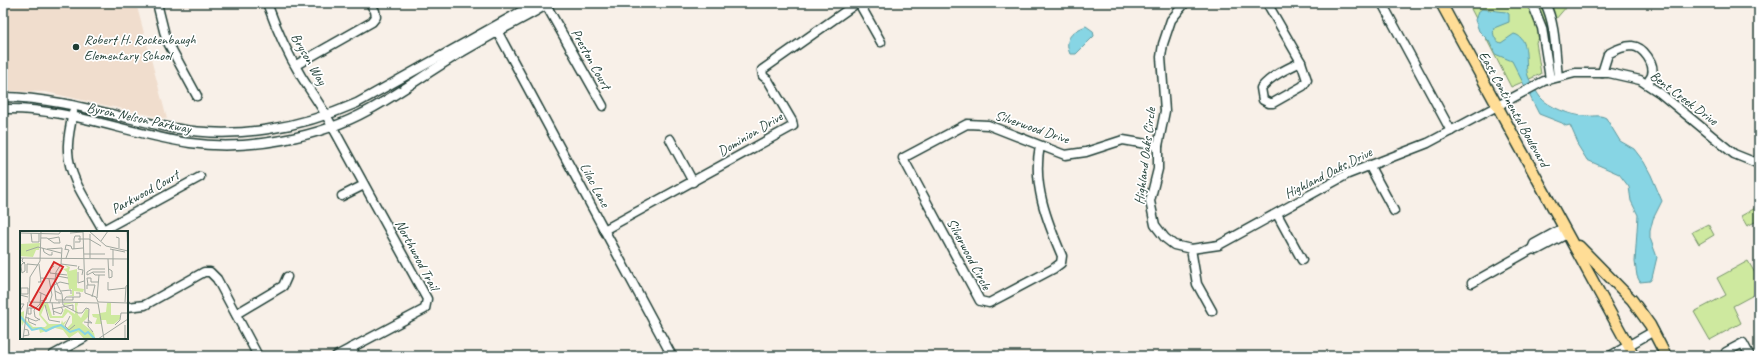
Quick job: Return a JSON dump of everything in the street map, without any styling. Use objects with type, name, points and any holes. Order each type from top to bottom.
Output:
[{"type":"main road","name":"East Continental Boulevard","points":[[1441,3],[1634,356]]},
{"type":"main road","points":[[1565,231],[1591,260],[1624,290],[1654,331],[1666,356]]},
{"type":"street","points":[[157,3],[166,39],[197,96]]},
{"type":"street","name":"Bryson Way","points":[[267,3],[282,41],[331,126]]},
{"type":"street","points":[[296,65],[372,22],[376,17],[375,11],[370,3]]},
{"type":"street","name":"Byron Nelson Parkway","points":[[3,97],[43,99],[174,128],[197,131],[246,132],[282,127],[326,115],[357,103],[441,61],[496,29],[536,3]]},
{"type":"street","points":[[858,3],[881,42]]},
{"type":"street","name":"Dominion Drive","points":[[604,230],[793,126],[792,121],[768,80],[763,76],[762,70],[858,3]]},
{"type":"street","name":"Highland Oaks Circle","points":[[1185,3],[1171,20],[1163,44],[1161,57],[1165,111],[1158,146],[1158,169],[1150,202],[1151,213],[1155,225],[1165,238],[1174,245],[1191,250]]},
{"type":"street","points":[[1267,3],[1301,62],[1307,80],[1302,86],[1274,103],[1268,103],[1263,100],[1261,88],[1266,82],[1281,71],[1301,62]]},
{"type":"street","points":[[1382,3],[1451,130]]},
{"type":"street","points":[[1532,3],[1542,28],[1554,78]]},
{"type":"street","points":[[1545,3],[1550,13],[1552,28],[1554,78]]},
{"type":"street","name":"Byron Nelson Parkway","points":[[496,29],[547,4]]},
{"type":"street","name":"Preston Court","points":[[547,4],[603,106]]},
{"type":"street","name":"Lilac Lane","points":[[496,29],[672,356]]},
{"type":"street","points":[[1602,73],[1608,54],[1617,48],[1633,46],[1645,52],[1651,64],[1652,76],[1647,84]]},
{"type":"street","name":"Byron Nelson Parkway","points":[[3,109],[40,112],[72,117],[157,138],[192,144],[252,144],[282,140],[331,126],[369,110],[441,61]]},
{"type":"street","name":"Bent Creek Drive","points":[[1497,107],[1522,92],[1554,78],[1575,73],[1624,75],[1647,84],[1660,93],[1734,154],[1759,164]]},
{"type":"street","points":[[74,105],[68,138],[69,164],[74,178],[103,231]]},
{"type":"street","name":"Highland Oaks Drive","points":[[1191,250],[1219,245],[1348,174],[1415,148],[1497,107]]},
{"type":"street","name":"Silverwood Drive","points":[[903,158],[966,124],[988,125],[1065,155],[1086,152],[1122,140],[1158,146]]},
{"type":"street","name":"Northwood Trail","points":[[331,126],[427,299],[425,309],[336,356]]},
{"type":"street","points":[[670,139],[693,182]]},
{"type":"street","name":"Silverwood Circle","points":[[903,158],[980,302],[989,303],[1061,263],[1062,256],[1047,218],[1036,177],[1040,146]]},
{"type":"street","points":[[1369,165],[1394,211]]},
{"type":"street","name":"Parkwood Court","points":[[103,231],[200,177]]},
{"type":"street","points":[[342,196],[364,185]]},
{"type":"street","points":[[1277,214],[1302,260]]},
{"type":"street","points":[[1472,283],[1532,249],[1534,244],[1565,231]]},
{"type":"street","points":[[1191,250],[1197,284],[1212,311]]},
{"type":"street","points":[[128,307],[145,305],[204,272],[210,272],[217,279],[258,356]]},
{"type":"street","points":[[236,314],[284,286],[287,277]]},
{"type":"street","points":[[1610,356],[1654,331]]},
{"type":"street","points":[[52,354],[82,339]]},
{"type":"street","points":[[1726,352],[1743,343],[1750,356]]},
{"type":"street","points":[[351,348],[356,356]]},
{"type":"shaded area","name":"Robert H. Rockenbaugh Elementary School","points":[[3,3],[136,3],[167,119],[46,92],[3,91]]},
{"type":"green space","points":[[1468,3],[1577,3],[1567,6],[1536,42],[1541,74],[1511,87]]},
{"type":"green space","points":[[1759,206],[1759,220],[1747,226],[1741,216]]},
{"type":"green space","points":[[1708,224],[1714,235],[1699,244],[1692,232]]},
{"type":"green space","points":[[1748,261],[1759,280],[1759,292],[1733,306],[1741,323],[1710,340],[1694,312],[1726,295],[1717,278]]},
{"type":"water","points":[[1482,9],[1506,12],[1509,14],[1509,22],[1494,28],[1494,37],[1501,43],[1514,34],[1519,36],[1523,41],[1526,52],[1528,76],[1540,97],[1544,101],[1561,110],[1580,116],[1601,116],[1606,118],[1620,141],[1634,149],[1644,162],[1662,201],[1653,219],[1650,231],[1650,238],[1657,257],[1650,281],[1640,282],[1637,276],[1635,262],[1638,215],[1631,201],[1629,187],[1619,174],[1587,160],[1577,144],[1578,143],[1570,125],[1566,126],[1539,114],[1512,61],[1495,54],[1489,41],[1479,31],[1475,20],[1478,12]]},
{"type":"water","points":[[1086,26],[1093,31],[1094,36],[1076,54],[1070,54],[1068,44],[1070,36],[1077,30]]},
{"type":"place","name":"Robert H. Rockenbaugh Elementary School","points":[[76,47]]}]
